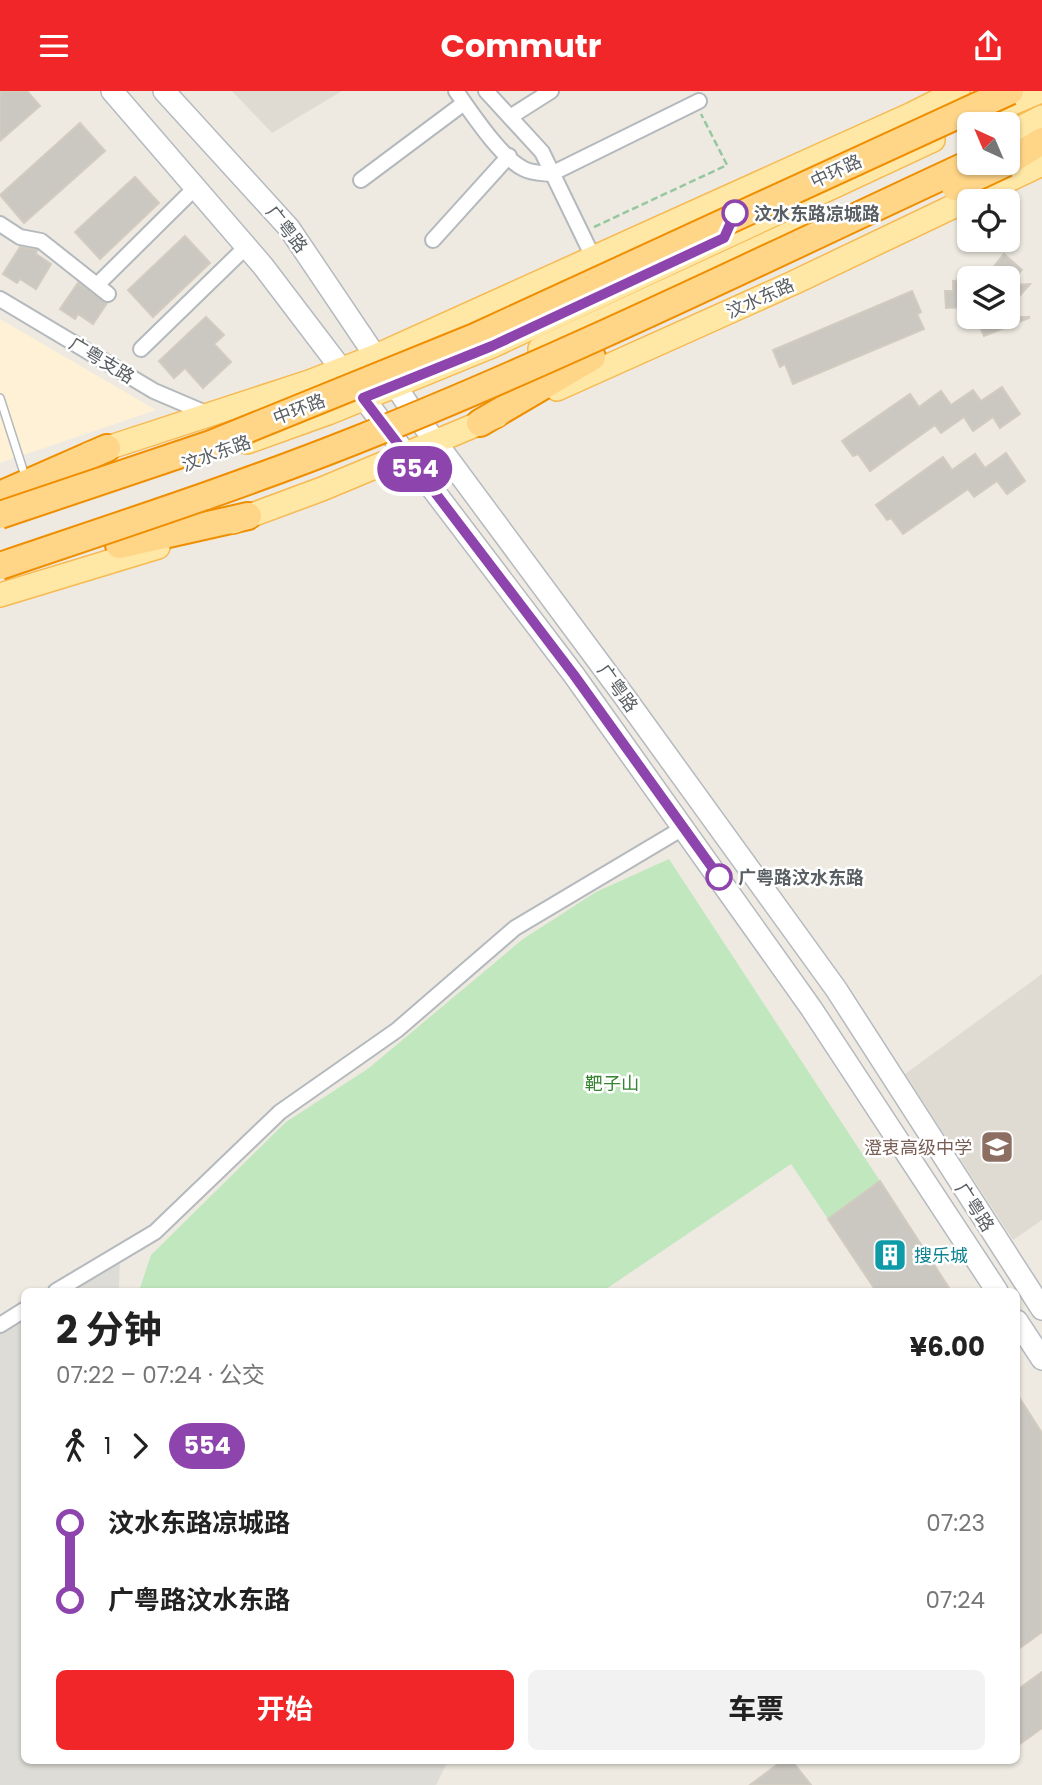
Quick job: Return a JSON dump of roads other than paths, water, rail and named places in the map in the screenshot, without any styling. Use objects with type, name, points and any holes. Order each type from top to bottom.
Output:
[{"type":"highway","name":"中环路","points":[[0,515],[211,444],[475,337],[1010,98]]},
{"type":"highway","points":[[0,566],[317,455],[488,386],[957,169]]},
{"type":"highway","points":[[480,423],[592,357],[979,175]]},
{"type":"highway","points":[[0,495],[107,448]]},
{"type":"highway","points":[[0,582],[119,545],[248,516]]},
{"type":"main road","name":"广粤路","points":[[112,91],[246,247],[343,369],[404,455],[574,675],[811,1008],[995,1288]]},
{"type":"main road","name":"广粤路","points":[[164,91],[289,228],[409,406],[836,989],[1042,1309]]},
{"type":"main road","points":[[0,484],[376,356],[958,91]]},
{"type":"main road","name":"汶水东路","points":[[0,528],[252,440],[492,346],[724,238],[1010,98],[1041,91]]},
{"type":"main road","points":[[912,114],[1010,98]]},
{"type":"main road","name":"汶水东路","points":[[0,553],[290,453],[409,406],[957,159]]},
{"type":"main road","name":"汶水东路","points":[[0,595],[187,539],[404,455],[748,303],[1042,164]]},
{"type":"main road","points":[[948,209],[979,175]]},
{"type":"main road","points":[[724,238],[746,189]]},
{"type":"main road","points":[[639,303],[748,303]]},
{"type":"main road","points":[[69,574],[103,519]]},
{"type":"main road","points":[[1020,1326],[1042,1359]]},
{"type":"street","points":[[486,91],[542,152],[594,259]]},
{"type":"street","points":[[510,117],[551,91]]},
{"type":"street","points":[[361,180],[460,97],[524,170],[551,174],[698,102]]},
{"type":"street","points":[[433,240],[509,156]]},
{"type":"street","points":[[0,224],[20,237],[41,241],[103,289],[195,188]]},
{"type":"street","points":[[141,349],[246,247]]},
{"type":"street","name":"广粤支路","points":[[0,299],[154,391],[208,414]]},
{"type":"street","points":[[61,1288],[155,1232],[280,1112],[397,1030],[515,928],[683,828]]},
{"type":"street","points":[[0,1325],[21,1312]]},
{"type":"lane","points":[[0,398],[24,476]]},
{"type":"place","name":"汶水东路凉城路","points":[[735,213]]},
{"type":"place","name":"广粤路汶水东路","points":[[719,877]]},
{"type":"place","name":"澄衷高级中学","points":[[997,1147]]},
{"type":"place","name":"搜乐城","points":[[890,1255]]},
{"type":"park label","name":"靶子山","points":[[612,1083]]}]
